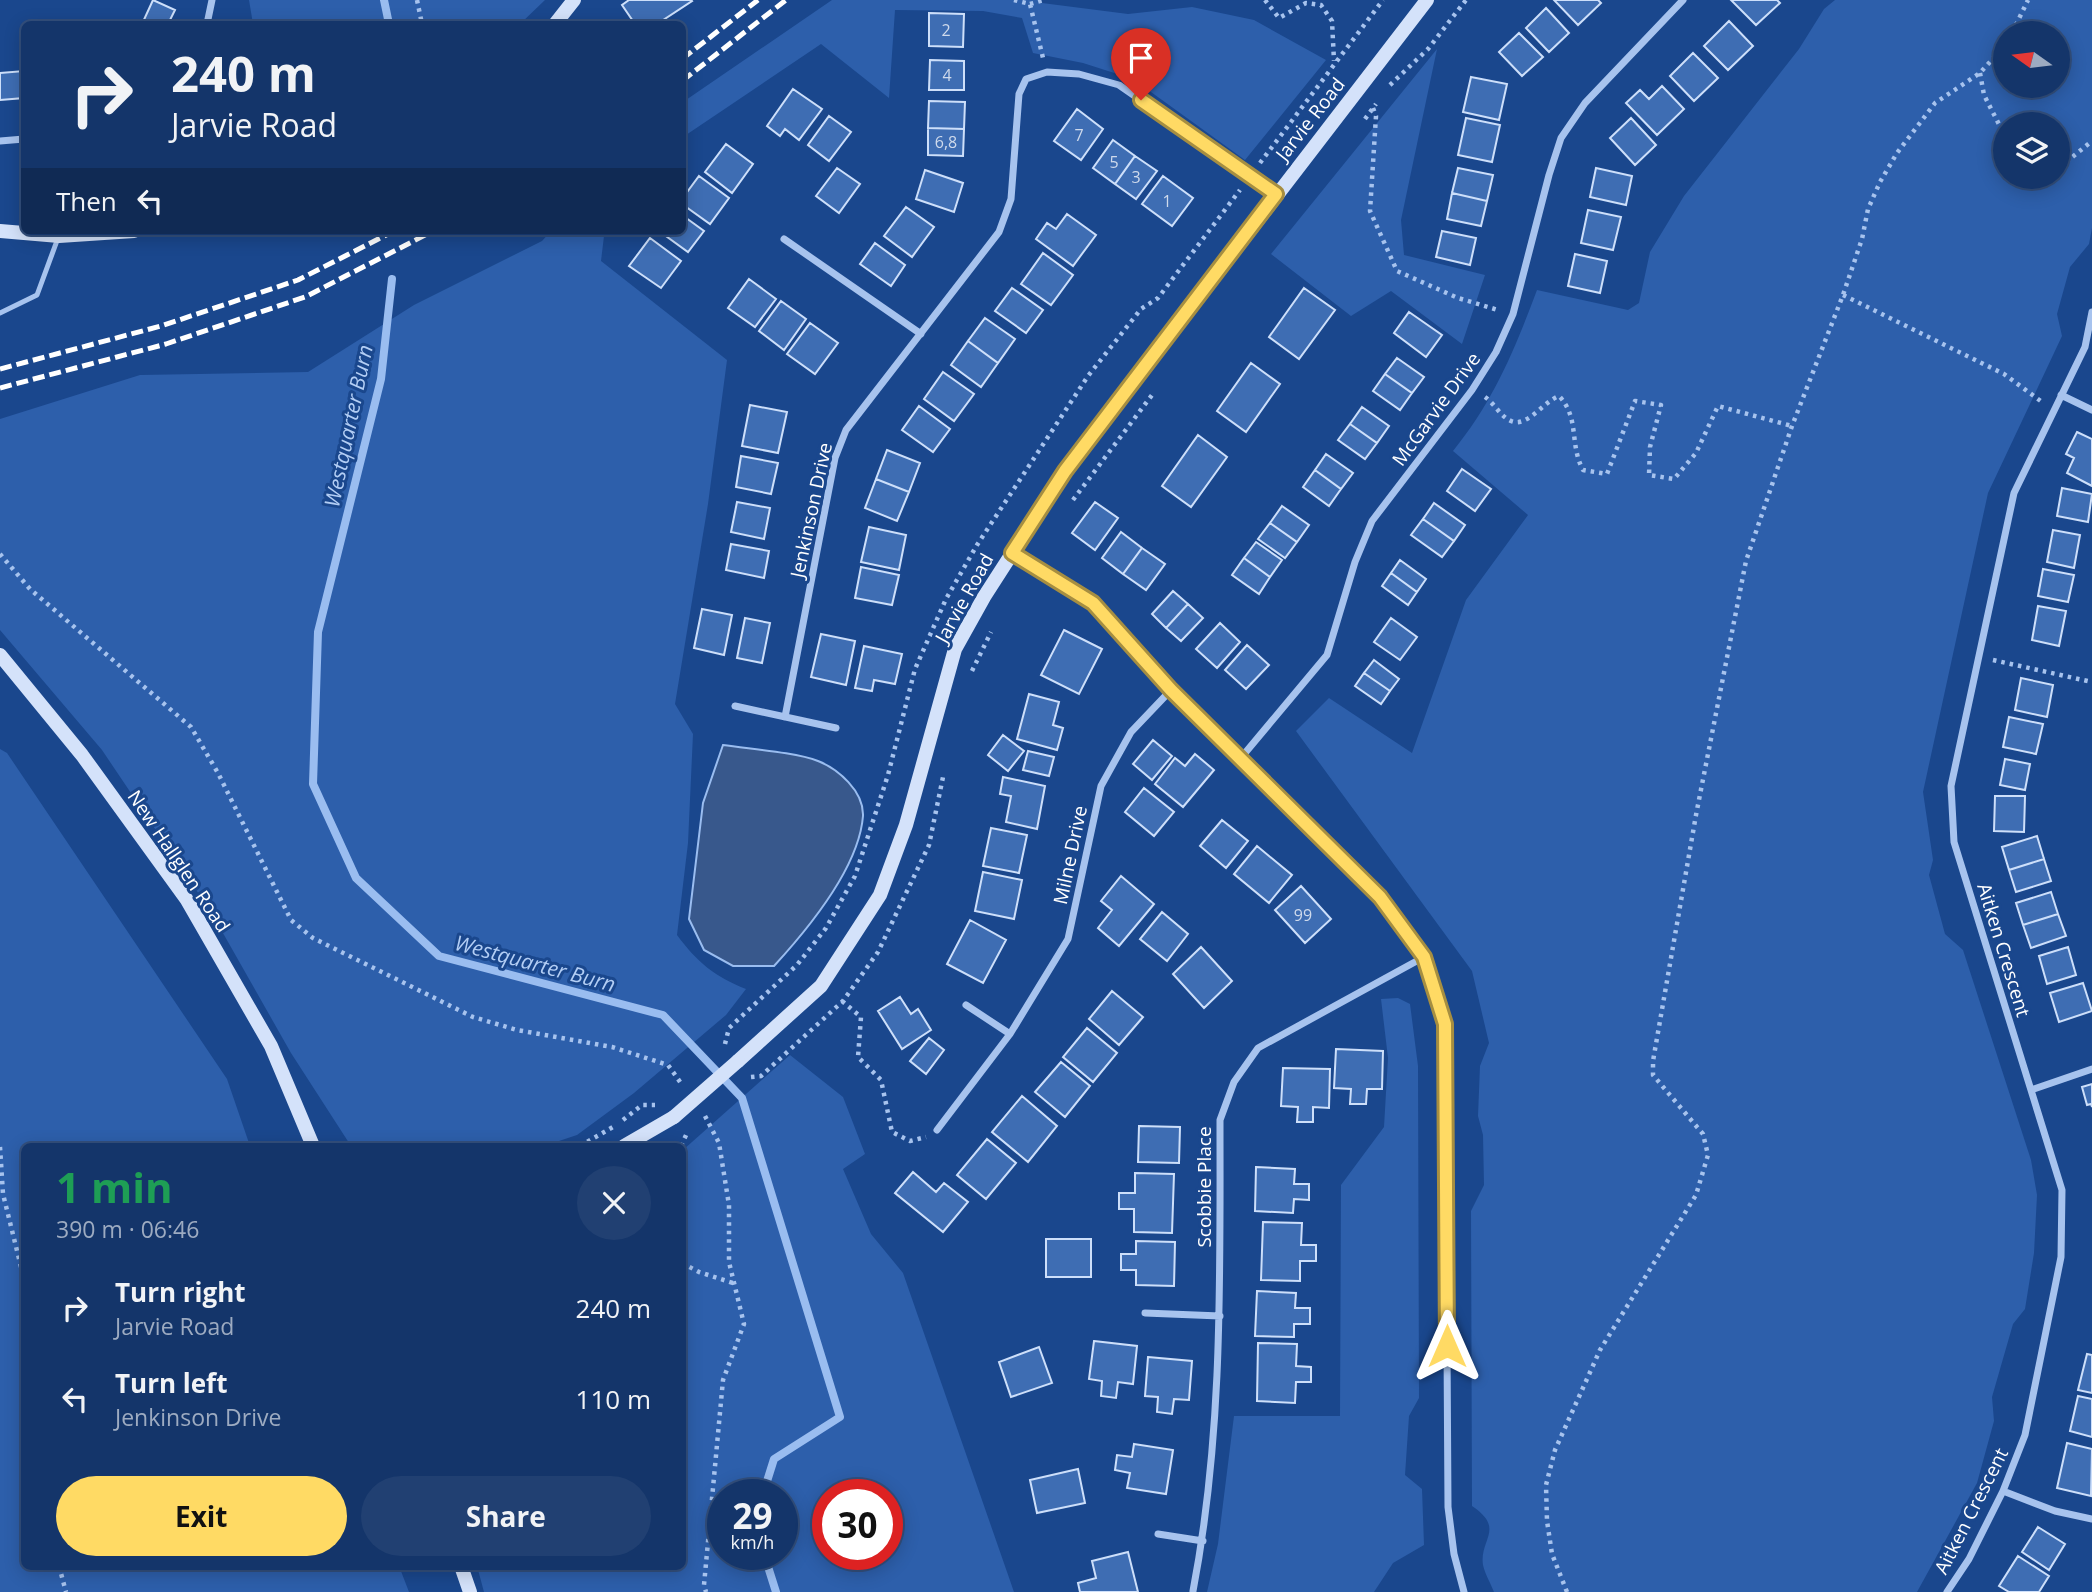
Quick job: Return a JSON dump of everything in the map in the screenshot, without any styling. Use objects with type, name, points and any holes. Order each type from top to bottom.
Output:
[{"type":"street","points":[[208,21],[212,0]]},
{"type":"street","points":[[557,21],[574,0]]},
{"type":"street","name":"Jarvie Road","points":[[629,1143],[674,1117],[821,986],[880,895],[906,825],[955,649],[1012,553],[1065,471],[1427,0]]},
{"type":"street","name":"McGarvie Drive","points":[[1240,759],[1327,655],[1355,562],[1372,521],[1472,390],[1496,352],[1513,314],[1561,138],[1585,103],[1683,0]]},
{"type":"street","points":[[1046,72],[1079,74],[1119,85],[1276,194]]},
{"type":"street","name":"Jenkinson Drive","points":[[785,717],[835,458],[846,430],[999,232],[1011,199],[1019,94],[1026,79],[1046,72]]},
{"type":"street","points":[[0,141],[21,139]]},
{"type":"street","points":[[0,231],[21,233]]},
{"type":"street","points":[[47,235],[74,235]]},
{"type":"street","points":[[784,239],[921,334]]},
{"type":"street","name":"Aitken Crescent","points":[[1947,1592],[1969,1559],[2003,1491],[2025,1435],[2061,1257],[2062,1190],[1954,842],[1951,786],[2014,493],[2084,347],[2092,312]]},
{"type":"street","points":[[2061,395],[2092,410]]},
{"type":"street","points":[[1012,553],[1093,603],[1171,690],[1380,897],[1424,957],[1445,1024],[1448,1507],[1454,1554],[1464,1592]]},
{"type":"street","name":"New Hallglen Road","points":[[0,655],[82,755],[187,901],[271,1046],[312,1143]]},
{"type":"street","name":"Milne Drive","points":[[937,1130],[1010,1034],[1068,939],[1101,786],[1130,732],[1171,690]]},
{"type":"street","points":[[735,706],[836,728]]},
{"type":"street","name":"Scobbie Place","points":[[1193,1591],[1203,1541],[1216,1423],[1220,1316],[1220,1120],[1234,1082],[1258,1048],[1424,957]]},
{"type":"street","points":[[966,1005],[1010,1034]]},
{"type":"street","points":[[2031,1090],[2092,1069]]},
{"type":"street","points":[[1145,1313],[1220,1316]]},
{"type":"street","points":[[2003,1491],[2055,1511],[2092,1519]]},
{"type":"street","points":[[1157,1534],[1203,1541]]},
{"type":"street","points":[[462,1570],[470,1592]]},
{"type":"lane","points":[[0,313],[37,295],[59,236]]},
{"type":"path","points":[[416,0],[421,21]]},
{"type":"path","points":[[1014,0],[1030,4],[1044,0]]},
{"type":"path","points":[[1265,0],[1279,18],[1306,3],[1321,5],[1332,21],[1334,61]]},
{"type":"path","points":[[1384,93],[1428,50],[1466,0]]},
{"type":"path","points":[[2018,21],[2028,0]]},
{"type":"path","points":[[1030,4],[1046,72]]},
{"type":"path","points":[[1567,1592],[1552,1554],[1547,1521],[1546,1485],[1555,1450],[1600,1350],[1696,1195],[1708,1155],[1703,1134],[1653,1075],[1653,1061],[1696,815],[1746,561],[1792,425],[1843,295],[1862,239],[1868,209],[1897,153],[1935,103],[1980,73],[1993,58]]},
{"type":"path","points":[[1980,73],[1984,95],[1993,113]]},
{"type":"path","points":[[1357,129],[1378,101]]},
{"type":"path","points":[[1373,108],[1376,116],[1370,211],[1397,271],[1458,298],[1513,314]]},
{"type":"path","points":[[2070,159],[2092,141]]},
{"type":"path","points":[[1843,295],[2004,374],[2053,412]]},
{"type":"path","points":[[1065,508],[1091,480],[1160,385]]},
{"type":"path","points":[[1472,390],[1489,399],[1512,422],[1522,422],[1535,414],[1545,401],[1559,396],[1574,419],[1575,455],[1583,470],[1607,474],[1635,401],[1661,405],[1650,447],[1649,475],[1674,479],[1696,453],[1718,406],[1792,425]]},
{"type":"path","points":[[0,554],[30,589],[191,727],[218,773],[291,920],[313,938],[473,1017],[517,1030],[612,1047],[668,1065],[689,1095]]},
{"type":"path","points":[[971,675],[993,628]]},
{"type":"path","points":[[1979,657],[2092,682]]},
{"type":"path","points":[[751,1077],[761,1076],[843,1002],[878,952],[929,845],[945,767]]},
{"type":"path","points":[[821,986],[861,1017],[858,1057],[881,1080],[892,1132],[910,1141],[927,1137],[937,1130]]},
{"type":"path","points":[[704,1115],[719,1143],[729,1205],[729,1262],[744,1324],[723,1380],[704,1584],[706,1592]]},
{"type":"path","points":[[682,1143],[687,1132]]},
{"type":"path","points":[[0,1147],[3,1194],[21,1267]]},
{"type":"path","points":[[686,1265],[734,1283]]},
{"type":"path","points":[[60,1570],[66,1592]]},
{"type":"shaded area","points":[[249,0],[545,0],[523,21],[252,21]]},
{"type":"shaded area","points":[[832,0],[1041,0],[1042,3],[1128,14],[1192,7],[1254,20],[1326,60],[1245,160],[1133,79],[1083,63],[1033,53],[1022,18],[983,11],[895,10],[889,98],[821,44],[686,135],[686,100]]},
{"type":"shaded area","points":[[1835,0],[2092,0],[2092,228],[2089,244],[2070,267],[2057,314],[2062,336],[1988,493],[1923,792],[1933,860],[1929,875],[1945,934],[1963,950],[2031,1160],[2037,1195],[2034,1253],[2025,1309],[2013,1324],[1992,1397],[1994,1421],[1977,1483],[1917,1592],[1494,1592],[1483,1565],[1484,1548],[1489,1534],[1488,1521],[1472,1506],[1471,1211],[1484,1185],[1483,1135],[1478,1116],[1480,1066],[1489,1043],[1472,971],[1296,731],[1329,698],[1412,753],[1466,600],[1528,515],[1453,451],[1492,394],[1537,290],[1628,310],[1639,303],[1650,252],[1684,196],[1799,49],[1824,9]]},
{"type":"shaded area","points":[[1437,49],[1401,220],[1404,255],[1485,275],[1462,344],[1391,291],[1351,316],[1271,254]]},
{"type":"shaded area","points":[[547,235],[605,235],[601,261],[727,360],[708,504],[675,704],[693,734],[688,843],[677,935],[707,968],[746,989],[726,1015],[634,1093],[577,1135],[553,1143],[349,1143],[291,1053],[211,912],[102,750],[0,630],[0,419],[140,375],[308,372],[414,305],[542,241]]},
{"type":"shaded area","points":[[723,745],[785,753],[818,761],[834,769],[848,782],[862,807],[859,836],[842,876],[816,916],[774,966],[733,966],[704,950],[689,919],[703,803]]},
{"type":"shaded area","points":[[0,749],[7,753],[227,1079],[249,1143],[21,1143],[21,1570],[401,1570],[409,1592],[0,1592]]},
{"type":"shaded area","points":[[1398,998],[1410,1004],[1418,1066],[1419,1398],[1409,1416],[1405,1475],[1422,1489],[1424,1545],[1393,1563],[1374,1592],[1207,1592],[1218,1544],[1234,1416],[1340,1416],[1341,1185],[1384,1127],[1388,1058],[1381,999]]},
{"type":"shaded area","points":[[790,1055],[843,1097],[865,1154],[843,1169],[871,1234],[903,1273],[1014,1592],[484,1592],[478,1570],[686,1570],[686,1147]]},
{"type":"building","points":[[153,0],[175,10],[170,21],[143,21]]},
{"type":"building","points":[[629,0],[692,1],[662,21],[633,21],[622,5]]},
{"type":"building","points":[[1554,0],[1598,0],[1601,3],[1578,25]]},
{"type":"building","points":[[1731,0],[1777,0],[1780,3],[1756,25]]},
{"type":"building","points":[[1546,8],[1569,33],[1549,52],[1526,28]]},
{"type":"building","points":[[929,13],[964,14],[963,47],[929,46]]},
{"type":"building","points":[[1729,21],[1753,46],[1728,70],[1704,46]]},
{"type":"building","points":[[1519,33],[1543,57],[1522,76],[1499,52]]},
{"type":"building","points":[[1693,53],[1718,78],[1694,101],[1670,76]]},
{"type":"building","points":[[930,60],[964,61],[964,90],[929,90]]},
{"type":"building","points":[[21,71],[21,98],[0,100],[0,73]]},
{"type":"building","points":[[1471,77],[1507,84],[1499,120],[1463,112]]},
{"type":"building","points":[[1662,86],[1684,109],[1657,135],[1626,103],[1640,90],[1649,99]]},
{"type":"building","points":[[793,89],[822,109],[799,140],[785,129],[780,136],[767,126]]},
{"type":"building","points":[[929,101],[965,102],[964,129],[928,128]]},
{"type":"building","points":[[1077,109],[1103,129],[1081,160],[1054,141]]},
{"type":"building","points":[[829,116],[851,132],[829,161],[808,145]]},
{"type":"building","points":[[1466,118],[1500,125],[1492,162],[1458,155]]},
{"type":"building","points":[[1631,118],[1656,145],[1635,165],[1610,138]]},
{"type":"building","points":[[928,128],[964,129],[963,156],[928,155]]},
{"type":"building","points":[[1113,140],[1135,156],[1115,184],[1093,168]]},
{"type":"building","points":[[726,144],[753,164],[732,193],[705,172]]},
{"type":"building","points":[[1135,156],[1157,171],[1136,199],[1115,184]]},
{"type":"building","points":[[837,168],[860,184],[839,213],[816,196]]},
{"type":"building","points":[[1458,168],[1493,175],[1487,201],[1452,193]]},
{"type":"building","points":[[1596,168],[1632,176],[1626,205],[1590,197]]},
{"type":"building","points":[[925,170],[963,183],[954,212],[916,199]]},
{"type":"building","points":[[699,176],[729,198],[710,224],[686,207],[686,194]]},
{"type":"building","points":[[1163,176],[1193,198],[1172,226],[1142,204]]},
{"type":"building","points":[[1452,193],[1487,201],[1481,226],[1447,219]]},
{"type":"building","points":[[906,207],[934,227],[912,257],[884,236]]},
{"type":"building","points":[[1588,210],[1621,217],[1613,250],[1581,243]]},
{"type":"building","points":[[1067,214],[1096,235],[1073,266],[1036,239],[1047,223],[1056,229]]},
{"type":"building","points":[[686,218],[704,231],[688,252],[665,235],[686,235]]},
{"type":"building","points":[[1442,231],[1476,238],[1470,265],[1436,257]]},
{"type":"building","points":[[650,238],[681,261],[661,288],[629,266]]},
{"type":"building","points":[[875,243],[905,265],[891,286],[860,264]]},
{"type":"building","points":[[1043,253],[1073,275],[1051,305],[1021,284]]},
{"type":"building","points":[[1575,254],[1607,261],[1600,293],[1568,286]]},
{"type":"building","points":[[749,279],[776,299],[755,327],[728,308]]},
{"type":"building","points":[[1012,288],[1043,310],[1026,333],[995,311]]},
{"type":"building","points":[[1304,288],[1335,310],[1299,359],[1269,337]]},
{"type":"building","points":[[781,301],[806,319],[784,350],[759,331]]},
{"type":"building","points":[[1409,312],[1442,335],[1426,357],[1394,333]]},
{"type":"building","points":[[985,318],[1015,339],[998,363],[968,341]]},
{"type":"building","points":[[810,323],[838,343],[815,374],[787,354]]},
{"type":"building","points":[[968,341],[998,363],[981,387],[951,365]]},
{"type":"building","points":[[1397,358],[1424,377],[1412,393],[1385,374]]},
{"type":"building","points":[[1251,363],[1280,384],[1246,432],[1217,411]]},
{"type":"building","points":[[943,372],[974,394],[954,421],[924,399]]},
{"type":"building","points":[[1385,374],[1412,393],[1400,410],[1373,391]]},
{"type":"building","points":[[750,405],[787,412],[778,453],[742,446]]},
{"type":"building","points":[[919,406],[950,429],[933,452],[902,430]]},
{"type":"building","points":[[1362,407],[1389,426],[1377,443],[1350,424]]},
{"type":"building","points":[[1350,424],[1377,443],[1365,459],[1338,440]]},
{"type":"building","points":[[2077,432],[2092,439],[2092,486],[2067,473],[2074,458],[2066,454]]},
{"type":"building","points":[[1198,435],[1227,457],[1191,507],[1162,486]]},
{"type":"building","points":[[887,450],[920,463],[909,492],[876,479]]},
{"type":"building","points":[[1326,454],[1353,473],[1341,489],[1315,470]]},
{"type":"building","points":[[741,456],[778,463],[771,494],[736,487]]},
{"type":"building","points":[[1462,469],[1491,489],[1475,511],[1447,491]]},
{"type":"building","points":[[1315,470],[1341,489],[1329,506],[1303,487]]},
{"type":"building","points":[[876,479],[909,492],[897,521],[865,508]]},
{"type":"building","points":[[2062,488],[2092,494],[2088,522],[2057,516]]},
{"type":"building","points":[[737,502],[770,508],[764,539],[731,532]]},
{"type":"building","points":[[1095,502],[1118,518],[1095,550],[1072,533]]},
{"type":"building","points":[[1434,503],[1465,525],[1454,541],[1423,519]]},
{"type":"building","points":[[1282,506],[1309,525],[1297,542],[1270,523]]},
{"type":"building","points":[[1423,519],[1454,541],[1442,557],[1411,535]]},
{"type":"building","points":[[1270,523],[1297,542],[1285,558],[1258,539]]},
{"type":"building","points":[[869,527],[906,535],[899,570],[861,562]]},
{"type":"building","points":[[2053,530],[2080,535],[2074,568],[2047,562]]},
{"type":"building","points":[[1121,532],[1142,548],[1123,574],[1102,558]]},
{"type":"building","points":[[1256,542],[1282,560],[1270,577],[1244,558]]},
{"type":"building","points":[[731,544],[769,551],[764,578],[726,570]]},
{"type":"building","points":[[1142,548],[1165,564],[1146,590],[1123,574]]},
{"type":"building","points":[[1244,558],[1270,577],[1259,594],[1232,575]]},
{"type":"building","points":[[1400,560],[1426,579],[1417,592],[1391,573]]},
{"type":"building","points":[[861,567],[899,575],[892,605],[855,598]]},
{"type":"building","points":[[2043,569],[2074,575],[2068,602],[2038,596]]},
{"type":"building","points":[[1391,573],[1417,592],[1408,605],[1382,586]]},
{"type":"building","points":[[1173,591],[1188,604],[1166,628],[1152,614]]},
{"type":"building","points":[[1188,604],[1203,618],[1181,641],[1166,628]]},
{"type":"building","points":[[2038,606],[2066,611],[2059,646],[2032,640]]},
{"type":"building","points":[[702,609],[732,615],[724,655],[694,648]]},
{"type":"building","points":[[745,618],[770,623],[762,663],[737,658]]},
{"type":"building","points":[[1391,618],[1417,637],[1400,660],[1374,642]]},
{"type":"building","points":[[1220,623],[1240,642],[1217,668],[1196,649]]},
{"type":"building","points":[[1064,630],[1102,649],[1079,694],[1041,675]]},
{"type":"building","points":[[821,634],[855,641],[846,685],[811,677]]},
{"type":"building","points":[[1247,645],[1269,665],[1246,689],[1225,670]]},
{"type":"building","points":[[864,646],[902,654],[895,684],[874,680],[872,691],[855,688]]},
{"type":"building","points":[[1374,660],[1399,679],[1390,691],[1364,673]]},
{"type":"building","points":[[1364,673],[1390,691],[1381,704],[1355,686]]},
{"type":"building","points":[[2021,678],[2053,685],[2047,717],[2015,710]]},
{"type":"building","points":[[1029,694],[1059,702],[1053,725],[1063,728],[1057,750],[1017,739]]},
{"type":"building","points":[[2009,717],[2043,724],[2036,754],[2003,747]]},
{"type":"building","points":[[1003,735],[1024,751],[1008,771],[988,755]]},
{"type":"building","points":[[1153,740],[1172,756],[1152,780],[1133,764]]},
{"type":"building","points":[[1028,751],[1054,757],[1049,776],[1023,770]]},
{"type":"building","points":[[1195,754],[1214,770],[1183,807],[1155,784],[1175,758],[1185,766]]},
{"type":"building","points":[[2005,759],[2030,764],[2025,790],[2000,785]]},
{"type":"building","points":[[1003,777],[1045,786],[1037,829],[1006,822],[1011,796],[1000,794]]},
{"type":"building","points":[[1144,788],[1174,812],[1154,836],[1125,812]]},
{"type":"building","points":[[1995,796],[2025,796],[2024,832],[1994,831]]},
{"type":"building","points":[[1222,820],[1248,841],[1226,868],[1200,846]]},
{"type":"building","points":[[991,828],[1027,835],[1019,873],[983,866]]},
{"type":"building","points":[[2037,836],[2044,859],[2009,870],[2002,847]]},
{"type":"building","points":[[1257,846],[1292,875],[1269,903],[1234,874]]},
{"type":"building","points":[[2044,859],[2051,881],[2016,892],[2009,870]]},
{"type":"building","points":[[983,872],[1022,880],[1014,919],[975,911]]},
{"type":"building","points":[[1121,876],[1154,904],[1119,946],[1098,928],[1112,910],[1101,901]]},
{"type":"building","points":[[1301,886],[1331,919],[1305,943],[1275,910]]},
{"type":"building","points":[[2051,892],[2058,914],[2023,925],[2016,903]]},
{"type":"building","points":[[1162,912],[1188,934],[1167,961],[1140,939]]},
{"type":"building","points":[[2058,914],[2066,936],[2031,948],[2023,925]]},
{"type":"building","points":[[970,920],[1006,940],[983,983],[947,964]]},
{"type":"building","points":[[1201,947],[1232,981],[1204,1008],[1173,974]]},
{"type":"building","points":[[2068,947],[2076,975],[2047,984],[2039,956]]},
{"type":"building","points":[[2083,983],[2092,1011],[2059,1022],[2050,993]]},
{"type":"building","points":[[1112,991],[1143,1017],[1119,1045],[1089,1019]]},
{"type":"building","points":[[900,997],[911,1014],[918,1009],[931,1030],[902,1049],[878,1011]]},
{"type":"building","points":[[1087,1028],[1117,1053],[1093,1082],[1063,1057]]},
{"type":"building","points":[[929,1038],[944,1050],[926,1074],[910,1061]]},
{"type":"building","points":[[1336,1049],[1383,1051],[1382,1089],[1367,1089],[1366,1104],[1350,1104],[1351,1089],[1334,1088]]},
{"type":"building","points":[[1061,1062],[1090,1086],[1065,1117],[1035,1092]]},
{"type":"building","points":[[1283,1068],[1330,1069],[1329,1108],[1313,1107],[1313,1122],[1297,1122],[1298,1107],[1281,1106]]},
{"type":"building","points":[[2092,1084],[2092,1107],[2091,1104],[2087,1105],[2082,1087]]},
{"type":"building","points":[[1022,1096],[1057,1126],[1028,1162],[992,1132]]},
{"type":"building","points":[[1139,1126],[1180,1127],[1179,1163],[1138,1162]]},
{"type":"building","points":[[987,1139],[1016,1163],[986,1199],[957,1175]]},
{"type":"building","points":[[1256,1167],[1295,1169],[1294,1184],[1309,1184],[1309,1200],[1294,1199],[1293,1213],[1255,1211]]},
{"type":"building","points":[[913,1172],[936,1192],[944,1183],[968,1202],[943,1232],[895,1193]]},
{"type":"building","points":[[1135,1173],[1174,1174],[1172,1233],[1134,1232],[1134,1209],[1119,1209],[1119,1193],[1135,1193]]},
{"type":"building","points":[[1263,1222],[1302,1223],[1301,1245],[1316,1245],[1316,1261],[1300,1261],[1300,1281],[1261,1280]]},
{"type":"building","points":[[1046,1239],[1091,1239],[1091,1277],[1046,1277]]},
{"type":"building","points":[[1136,1241],[1175,1242],[1174,1286],[1136,1285],[1136,1270],[1121,1270],[1121,1254],[1136,1254]]},
{"type":"building","points":[[1257,1291],[1296,1293],[1295,1308],[1310,1308],[1310,1324],[1294,1324],[1294,1337],[1255,1336]]},
{"type":"building","points":[[1094,1341],[1137,1346],[1133,1384],[1118,1382],[1116,1398],[1101,1396],[1102,1381],[1089,1379]]},
{"type":"building","points":[[1258,1343],[1297,1344],[1296,1366],[1311,1367],[1311,1382],[1296,1382],[1295,1403],[1257,1401]]},
{"type":"building","points":[[1039,1347],[1052,1383],[1011,1397],[999,1362]]},
{"type":"building","points":[[2087,1354],[2092,1355],[2092,1393],[2078,1390]]},
{"type":"building","points":[[1148,1357],[1192,1361],[1189,1400],[1174,1399],[1172,1414],[1157,1412],[1158,1397],[1145,1396]]},
{"type":"building","points":[[2078,1396],[2092,1399],[2092,1437],[2070,1431]]},
{"type":"building","points":[[2067,1443],[2092,1449],[2091,1496],[2057,1488]]},
{"type":"building","points":[[1134,1444],[1173,1450],[1166,1494],[1127,1488],[1130,1473],[1115,1470],[1117,1455],[1132,1457]]},
{"type":"building","points":[[1078,1469],[1085,1503],[1037,1513],[1030,1480]]},
{"type":"building","points":[[2038,1527],[2065,1544],[2049,1570],[2022,1552]]},
{"type":"building","points":[[1128,1552],[1138,1592],[1080,1592],[1078,1583],[1096,1578],[1092,1561]]},
{"type":"building","points":[[2018,1556],[2049,1576],[2039,1592],[2009,1592],[1999,1586]]},
{"type":"waterway","name":"Westquarter Burn","points":[[384,0],[388,21]]},
{"type":"waterway","name":"Westquarter Burn","points":[[392,279],[381,379],[318,632],[313,784],[356,878],[439,956],[663,1015],[742,1098],[840,1417],[774,1459],[768,1479]]},
{"type":"waterway","name":"Westquarter Burn","points":[[769,1570],[776,1592]]},
{"type":"railway","points":[[686,56],[758,0]]},
{"type":"railway","points":[[686,78],[786,0]]},
{"type":"railway","points":[[0,369],[161,326],[298,280],[386,235]]},
{"type":"railway","points":[[0,388],[166,344],[305,297],[425,235]]},
{"type":"route","points":[[1141,100],[1276,194],[1065,471],[1012,553],[1093,603],[1171,690],[1380,897],[1424,957],[1445,1024],[1447,1346]]}]
